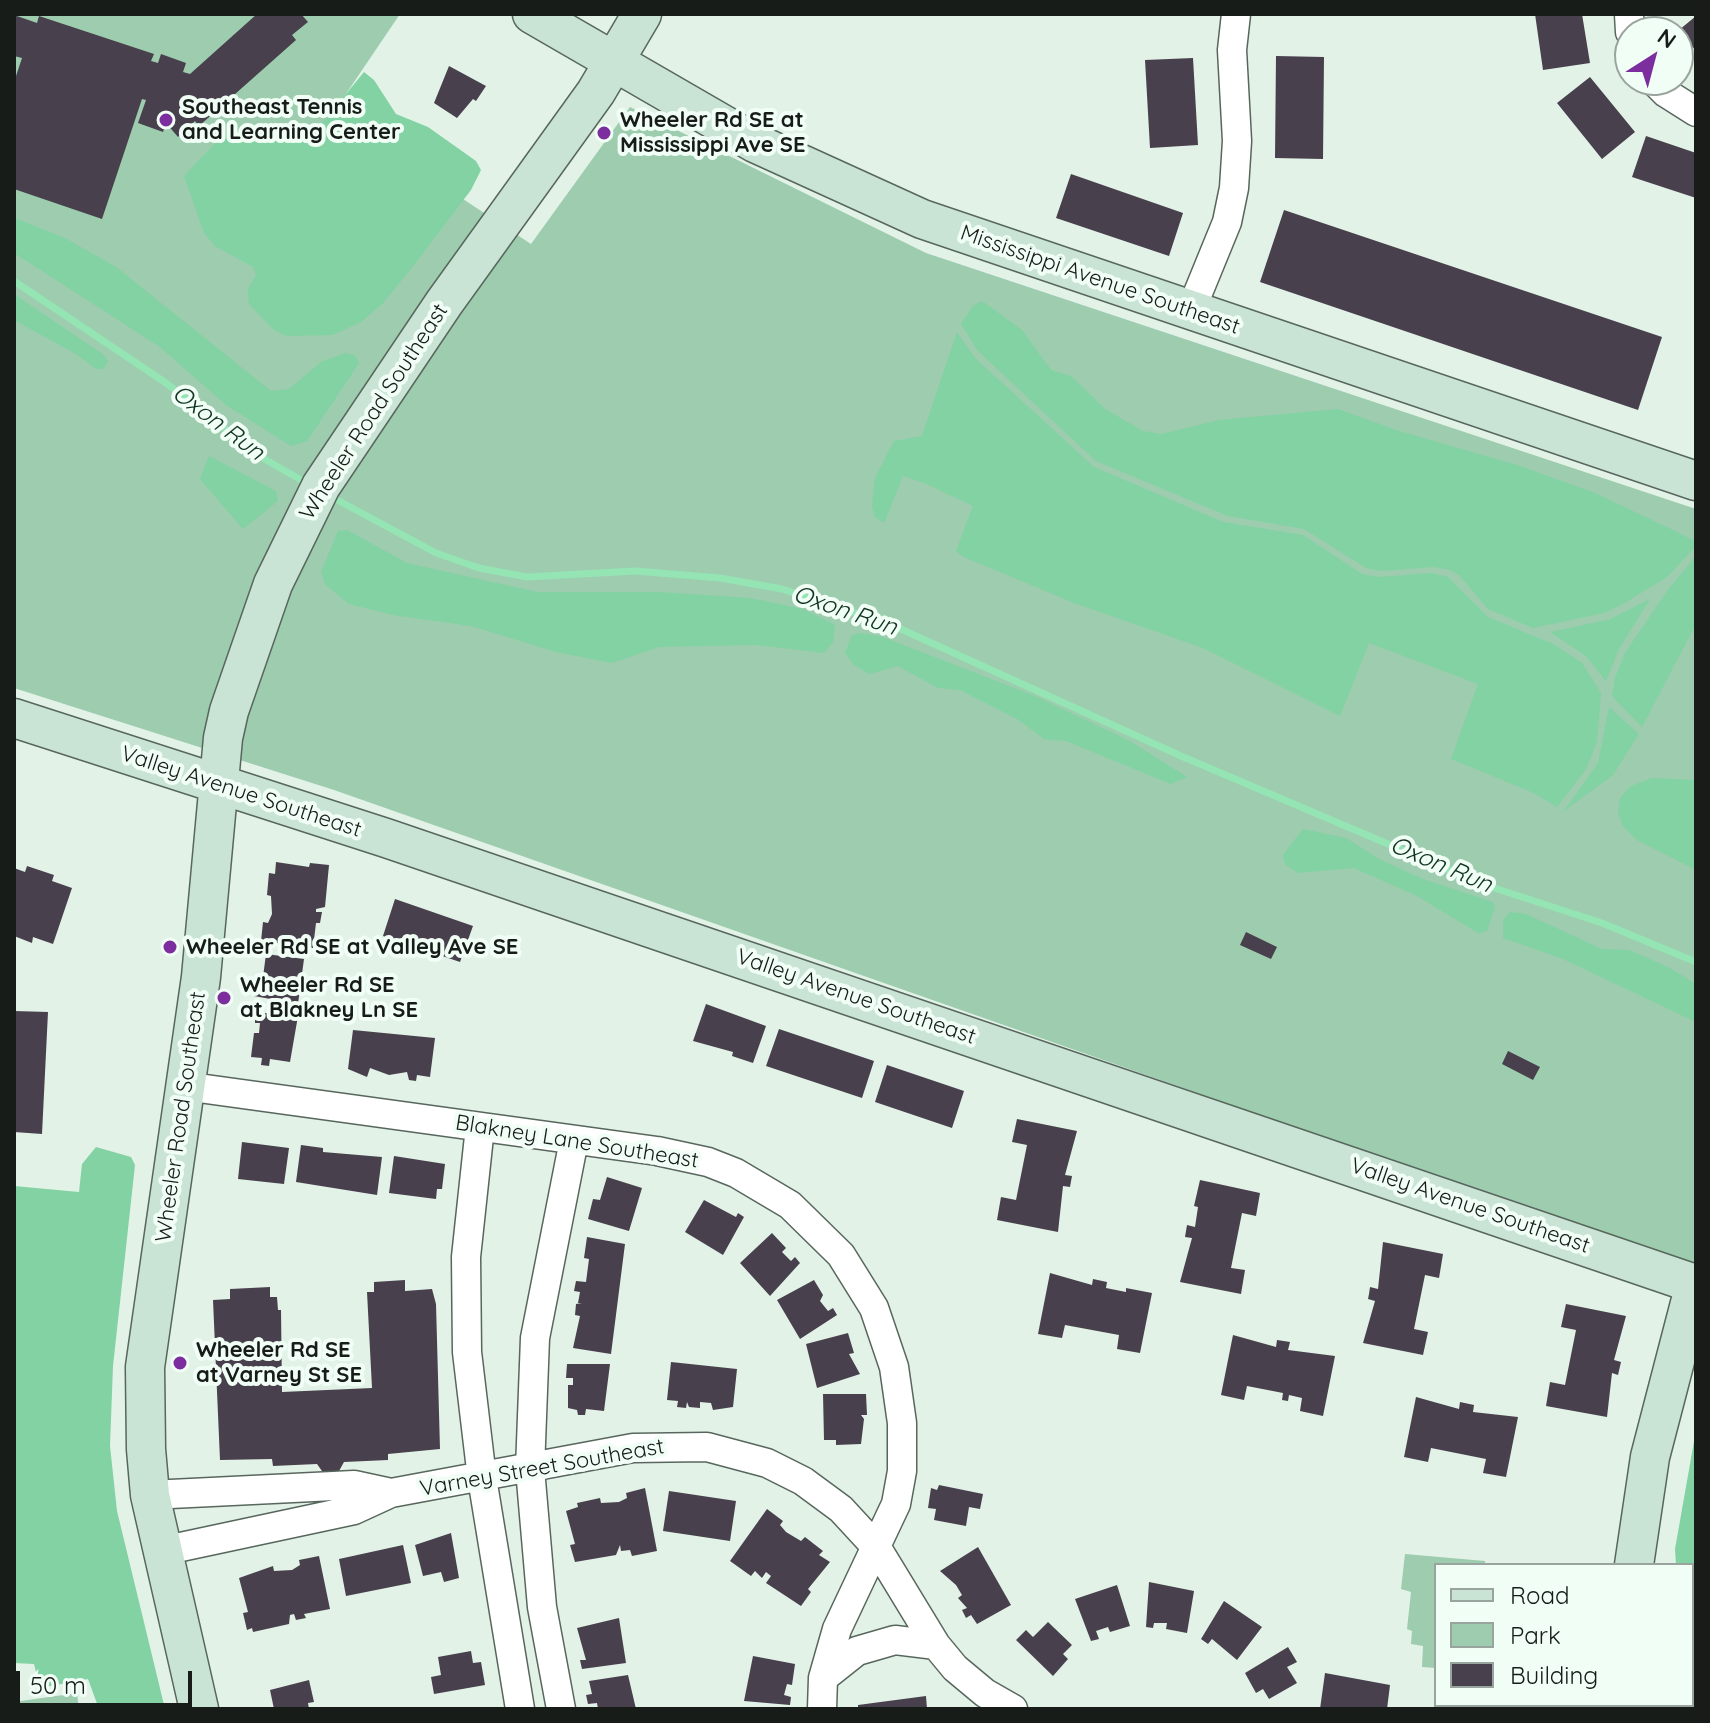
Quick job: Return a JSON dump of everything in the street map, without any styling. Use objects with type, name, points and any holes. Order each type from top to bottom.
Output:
[{"type":"main road","name":"Mississippi Avenue Southeast","points":[[532,14],[755,143],[891,206],[1696,481]]},
{"type":"main road","name":"Wheeler Road Southeast","points":[[199,1709],[150,1495],[145,1367],[201,977],[223,738],[236,687],[273,584],[307,511],[356,432],[613,62],[642,14]]},
{"type":"main road","name":"Valley Avenue Southeast","points":[[14,718],[415,848],[1695,1284]]},
{"type":"main road","points":[[1634,1563],[1650,1457],[1695,1284]]},
{"type":"street","points":[[1191,310],[1227,222],[1234,188],[1237,141],[1232,50],[1236,14]]},
{"type":"street","points":[[1674,96],[1696,112]]},
{"type":"street","name":"Blakney Lane Southeast","points":[[184,1086],[657,1151],[708,1162],[736,1173],[790,1205],[841,1255],[874,1308],[894,1367],[902,1423],[896,1504],[837,1629],[823,1678],[822,1709]]},
{"type":"street","points":[[480,1127],[466,1257],[467,1352],[482,1478],[520,1709]]},
{"type":"street","points":[[561,1709],[543,1614],[530,1469],[535,1338],[574,1140]]},
{"type":"street","name":"Varney Street Southeast","points":[[162,1551],[354,1510],[391,1493],[642,1447],[686,1445],[727,1451],[767,1463],[803,1481],[841,1509],[877,1548],[936,1645],[969,1681],[1013,1709]]},
{"type":"street","name":"Varney Street Southeast","points":[[150,1495],[354,1485],[391,1493]]},
{"type":"street","points":[[506,1626],[543,1614]]},
{"type":"street","points":[[823,1678],[857,1651],[895,1640],[936,1645]]},
{"type":"green space","points":[[14,14],[400,14],[333,113],[531,244],[630,107],[926,253],[1696,509],[1696,1268],[334,790],[14,688]]},
{"type":"green space","points":[[364,72],[374,80],[396,114],[428,127],[476,161],[481,170],[471,190],[410,270],[383,303],[361,322],[333,335],[287,336],[274,330],[249,304],[248,289],[256,275],[253,267],[215,246],[204,233],[184,176],[225,133],[249,133],[279,139],[295,136],[322,123]]},
{"type":"green space","points":[[14,218],[65,238],[116,267],[271,391],[289,389],[321,362],[345,353],[355,355],[359,363],[307,441],[291,446],[226,405],[160,347],[14,253]]},
{"type":"green space","points":[[14,294],[104,355],[108,361],[103,369],[96,369],[76,354],[14,320]]},
{"type":"green space","points":[[982,301],[1022,330],[1051,370],[1071,376],[1105,409],[1143,431],[1162,434],[1219,420],[1338,409],[1595,493],[1677,532],[1696,542],[1696,546],[1667,577],[1623,604],[1604,613],[1533,628],[1488,609],[1459,575],[1450,570],[1434,567],[1380,571],[1366,568],[1304,529],[1228,516],[1096,461],[978,351],[961,324],[973,306]]},
{"type":"green space","points":[[957,332],[975,358],[1094,467],[1223,522],[1303,535],[1362,574],[1380,577],[1431,573],[1448,577],[1488,617],[1553,644],[1582,663],[1601,693],[1597,742],[1586,769],[1557,807],[1534,793],[1451,759],[1478,684],[1369,643],[1340,716],[1203,648],[1074,603],[964,557],[956,551],[973,506],[924,483],[903,476],[884,523],[875,517],[872,507],[875,478],[894,441],[922,436]]},
{"type":"green space","points":[[209,456],[276,491],[278,501],[243,529],[200,479]]},
{"type":"green space","points":[[347,530],[407,563],[537,592],[661,592],[750,598],[803,609],[835,625],[833,642],[824,653],[757,645],[659,647],[612,663],[556,652],[471,626],[393,615],[349,604],[325,584],[321,572],[338,531]]},
{"type":"green space","points":[[1696,556],[1696,624],[1642,727],[1612,696],[1615,678],[1625,653],[1667,591]]},
{"type":"green space","points":[[1650,599],[1619,649],[1606,681],[1586,656],[1550,632],[1608,620]]},
{"type":"green space","points":[[861,633],[883,637],[1035,696],[1128,740],[1187,777],[1171,784],[1066,741],[1044,739],[1019,720],[960,690],[938,688],[898,666],[869,674],[853,664],[845,653],[852,635]]},
{"type":"green space","points":[[1609,707],[1639,734],[1613,775],[1564,811],[1598,763]]},
{"type":"green space","points":[[1652,778],[1696,780],[1696,870],[1637,840],[1623,826],[1618,813],[1620,798],[1631,786]]},
{"type":"green space","points":[[1303,829],[1346,838],[1379,859],[1423,879],[1493,902],[1495,907],[1487,931],[1478,933],[1417,896],[1354,868],[1298,873],[1285,864],[1283,855]]},
{"type":"green space","points":[[1510,912],[1526,914],[1602,949],[1629,950],[1668,967],[1696,984],[1696,1022],[1563,959],[1503,938],[1503,920]]},
{"type":"green space","points":[[96,1147],[131,1157],[135,1165],[113,1366],[110,1446],[117,1511],[165,1709],[99,1709],[88,1679],[40,1688],[34,1664],[14,1663],[14,1186],[79,1192],[82,1164]]},
{"type":"green space","points":[[1696,1430],[1696,1709],[1658,1709],[1694,1707],[1694,1563],[1676,1563],[1675,1549]]},
{"type":"green space","points":[[1405,1554],[1485,1561],[1434,1563],[1434,1668],[1422,1667],[1423,1646],[1411,1644],[1412,1631],[1407,1629],[1411,1592],[1401,1589]]},
{"type":"green space","points":[[77,1693],[79,1709],[14,1709],[14,1702]]},
{"type":"building","points":[[257,14],[301,14],[308,22],[292,35],[296,40],[199,126],[195,121],[178,137],[166,123],[163,132],[138,123],[146,100],[142,99],[102,219],[14,189],[14,82],[22,58],[14,56],[14,15],[37,23],[39,16],[154,54],[151,61],[158,63],[161,54],[186,63],[183,72],[190,74]]},
{"type":"building","points":[[1535,14],[1582,14],[1590,63],[1543,70]]},
{"type":"building","points":[[1696,16],[1696,51],[1694,49]]},
{"type":"building","points":[[1276,56],[1324,57],[1323,159],[1275,158]]},
{"type":"building","points":[[1193,58],[1198,145],[1150,148],[1145,60]]},
{"type":"building","points":[[449,66],[486,86],[476,101],[473,99],[457,118],[434,103]]},
{"type":"building","points":[[1590,77],[1635,132],[1602,159],[1557,103]]},
{"type":"building","points":[[1646,136],[1696,153],[1696,198],[1632,177]]},
{"type":"building","points":[[1071,174],[1183,213],[1169,256],[1056,218]]},
{"type":"building","points":[[1284,210],[1662,337],[1638,410],[1260,282]]},
{"type":"building","points":[[276,862],[309,867],[310,863],[329,865],[325,907],[316,909],[316,912],[322,912],[320,923],[316,923],[313,948],[261,941],[263,922],[268,923],[272,914],[271,896],[267,895],[269,873],[275,874]]},
{"type":"building","points":[[27,866],[54,875],[52,881],[72,888],[53,944],[33,937],[32,943],[14,936],[14,868],[25,872]]},
{"type":"building","points":[[395,899],[473,926],[460,962],[383,936]]},
{"type":"building","points":[[1246,932],[1277,947],[1271,959],[1240,945]]},
{"type":"building","points":[[266,954],[304,959],[298,1004],[254,996],[254,987],[259,988],[263,977]]},
{"type":"building","points":[[706,1004],[766,1026],[753,1063],[732,1056],[733,1052],[693,1041]]},
{"type":"building","points":[[14,1011],[48,1012],[42,1134],[14,1132]]},
{"type":"building","points":[[255,1012],[298,1016],[290,1062],[270,1059],[269,1066],[261,1065],[262,1058],[251,1057],[254,1033],[259,1033],[260,1023],[255,1023]]},
{"type":"building","points":[[779,1029],[874,1061],[862,1098],[766,1066]]},
{"type":"building","points":[[353,1030],[435,1038],[430,1077],[417,1075],[416,1081],[409,1080],[407,1072],[389,1075],[370,1068],[367,1077],[348,1069]]},
{"type":"building","points":[[1508,1051],[1540,1067],[1533,1080],[1502,1064]]},
{"type":"building","points":[[887,1065],[964,1091],[952,1128],[875,1102]]},
{"type":"building","points":[[1017,1119],[1077,1131],[1065,1175],[1072,1176],[1070,1187],[1063,1186],[1058,1232],[997,1220],[1001,1197],[1016,1200],[1027,1145],[1012,1142]]},
{"type":"building","points":[[242,1142],[289,1148],[284,1184],[238,1179]]},
{"type":"building","points":[[301,1145],[323,1148],[323,1152],[382,1157],[377,1195],[296,1182]]},
{"type":"building","points":[[394,1156],[445,1164],[442,1189],[437,1189],[436,1199],[389,1193]]},
{"type":"building","points":[[607,1177],[642,1188],[629,1231],[588,1219],[593,1199],[600,1200]]},
{"type":"building","points":[[1200,1180],[1260,1193],[1256,1216],[1242,1213],[1231,1268],[1245,1270],[1241,1294],[1180,1282],[1192,1238],[1185,1237],[1187,1225],[1195,1227],[1198,1207],[1194,1206]]},
{"type":"building","points":[[704,1200],[736,1217],[738,1213],[744,1217],[723,1255],[685,1232]]},
{"type":"building","points":[[772,1233],[786,1248],[782,1252],[791,1261],[795,1257],[800,1263],[770,1296],[740,1263]]},
{"type":"building","points":[[587,1237],[625,1244],[611,1354],[573,1348],[580,1316],[575,1315],[576,1304],[582,1303],[578,1303],[580,1292],[574,1291],[576,1281],[586,1282],[589,1259],[584,1258]]},
{"type":"building","points":[[1383,1242],[1443,1254],[1439,1278],[1425,1275],[1414,1329],[1428,1332],[1423,1355],[1363,1343],[1375,1301],[1368,1299],[1370,1287],[1378,1289]]},
{"type":"building","points":[[1050,1273],[1092,1285],[1093,1279],[1107,1282],[1106,1288],[1126,1292],[1126,1288],[1152,1293],[1140,1353],[1117,1349],[1119,1335],[1065,1325],[1062,1338],[1038,1334]]},
{"type":"building","points":[[405,1280],[405,1291],[432,1289],[436,1304],[440,1449],[388,1454],[388,1460],[344,1462],[339,1471],[322,1471],[317,1464],[273,1466],[272,1459],[220,1460],[213,1300],[230,1299],[230,1289],[270,1287],[270,1297],[277,1297],[278,1310],[281,1310],[282,1392],[372,1388],[367,1292],[374,1292],[374,1282]]},
{"type":"building","points":[[814,1280],[823,1295],[820,1301],[828,1311],[833,1308],[837,1315],[800,1339],[777,1300]]},
{"type":"building","points":[[1566,1304],[1626,1316],[1614,1360],[1621,1362],[1618,1375],[1612,1373],[1607,1417],[1546,1406],[1550,1382],[1565,1385],[1576,1330],[1561,1327]]},
{"type":"building","points":[[848,1333],[854,1353],[849,1354],[860,1374],[817,1388],[806,1344]]},
{"type":"building","points":[[1233,1335],[1276,1347],[1277,1340],[1290,1342],[1288,1350],[1335,1356],[1323,1416],[1300,1411],[1302,1398],[1289,1395],[1288,1401],[1282,1400],[1283,1393],[1247,1386],[1244,1400],[1221,1395]]},
{"type":"building","points":[[671,1362],[737,1369],[733,1407],[713,1410],[711,1403],[700,1402],[700,1408],[689,1407],[687,1402],[686,1408],[677,1407],[678,1401],[667,1400]]},
{"type":"building","points":[[567,1364],[610,1364],[604,1411],[586,1409],[585,1415],[578,1415],[577,1410],[568,1408],[568,1385],[573,1385],[573,1378],[566,1378]]},
{"type":"building","points":[[823,1394],[866,1394],[867,1415],[861,1415],[864,1419],[861,1444],[836,1445],[836,1440],[824,1440]]},
{"type":"building","points":[[1416,1397],[1459,1409],[1460,1402],[1474,1405],[1473,1412],[1518,1417],[1506,1477],[1483,1473],[1486,1459],[1431,1448],[1428,1462],[1404,1457]]},
{"type":"building","points":[[939,1485],[983,1494],[980,1509],[969,1507],[966,1526],[934,1520],[936,1509],[928,1508],[931,1488],[937,1490]]},
{"type":"building","points":[[645,1488],[657,1551],[632,1556],[630,1550],[621,1551],[620,1545],[616,1555],[575,1562],[570,1545],[575,1544],[566,1511],[578,1507],[577,1503],[600,1498],[601,1503],[619,1502],[627,1498],[626,1493]]},
{"type":"building","points":[[669,1491],[736,1501],[730,1541],[663,1531]]},
{"type":"building","points":[[767,1509],[783,1521],[780,1525],[786,1532],[801,1541],[805,1537],[823,1551],[819,1555],[830,1562],[808,1589],[811,1592],[801,1606],[766,1583],[771,1576],[766,1572],[762,1578],[755,1571],[751,1576],[730,1561]]},
{"type":"building","points":[[451,1533],[459,1578],[444,1582],[441,1572],[423,1576],[415,1545]]},
{"type":"building","points":[[403,1545],[411,1583],[346,1596],[339,1559]]},
{"type":"building","points":[[978,1547],[1011,1605],[977,1624],[971,1615],[966,1618],[962,1610],[967,1608],[958,1598],[962,1595],[940,1571]]},
{"type":"building","points":[[319,1556],[330,1609],[304,1614],[306,1618],[296,1620],[294,1614],[290,1615],[289,1624],[253,1632],[252,1628],[247,1630],[243,1613],[248,1612],[239,1578],[273,1566],[274,1571],[292,1570],[300,1565],[299,1560]]},
{"type":"building","points":[[1149,1582],[1194,1591],[1187,1633],[1166,1629],[1167,1623],[1154,1623],[1153,1628],[1146,1627]]},
{"type":"building","points":[[1117,1585],[1130,1626],[1110,1632],[1108,1627],[1096,1631],[1099,1639],[1091,1641],[1075,1599]]},
{"type":"building","points":[[1224,1601],[1262,1627],[1237,1660],[1212,1639],[1208,1644],[1201,1639]]},
{"type":"building","points":[[619,1618],[626,1663],[582,1669],[580,1660],[586,1660],[577,1628]]},
{"type":"building","points":[[1048,1622],[1072,1645],[1063,1654],[1068,1659],[1053,1676],[1016,1640],[1026,1630],[1033,1637]]},
{"type":"building","points":[[1288,1647],[1297,1662],[1287,1667],[1297,1683],[1269,1699],[1263,1689],[1256,1693],[1245,1673]]},
{"type":"building","points":[[471,1651],[473,1663],[481,1662],[485,1685],[434,1694],[431,1677],[441,1675],[438,1657]]},
{"type":"building","points":[[753,1656],[795,1664],[792,1685],[787,1684],[784,1695],[791,1697],[790,1705],[744,1701]]},
{"type":"building","points":[[1325,1673],[1390,1685],[1387,1709],[1320,1709]]},
{"type":"building","points":[[628,1675],[636,1709],[598,1709],[597,1703],[588,1704],[586,1695],[592,1694],[589,1681]]},
{"type":"building","points":[[309,1680],[314,1702],[308,1703],[309,1709],[274,1709],[270,1690]]},
{"type":"building","points":[[926,1696],[927,1709],[858,1709],[858,1705]]},
{"type":"building","points":[[1440,1707],[1558,1707],[1558,1709]]},
{"type":"waterway","name":"Oxon Run","points":[[14,281],[166,383],[266,460],[310,485]]},
{"type":"waterway","name":"Oxon Run","points":[[328,495],[436,553],[479,568],[527,577],[635,571],[720,578],[782,589],[892,625],[1181,756],[1482,884],[1602,923],[1696,962]]},
{"type":"place","name":"Southeast Tennis and Learning Center","points":[[166,120]]},
{"type":"place","name":"Wheeler Rd SE at Mississippi Ave SE","points":[[604,133]]},
{"type":"place","name":"Wheeler Rd SE at Valley Ave SE","points":[[170,947]]},
{"type":"place","name":"Wheeler Rd SE at Blakney Ln SE","points":[[224,998]]},
{"type":"place","name":"Wheeler Rd SE at Varney St SE","points":[[180,1363]]}]
